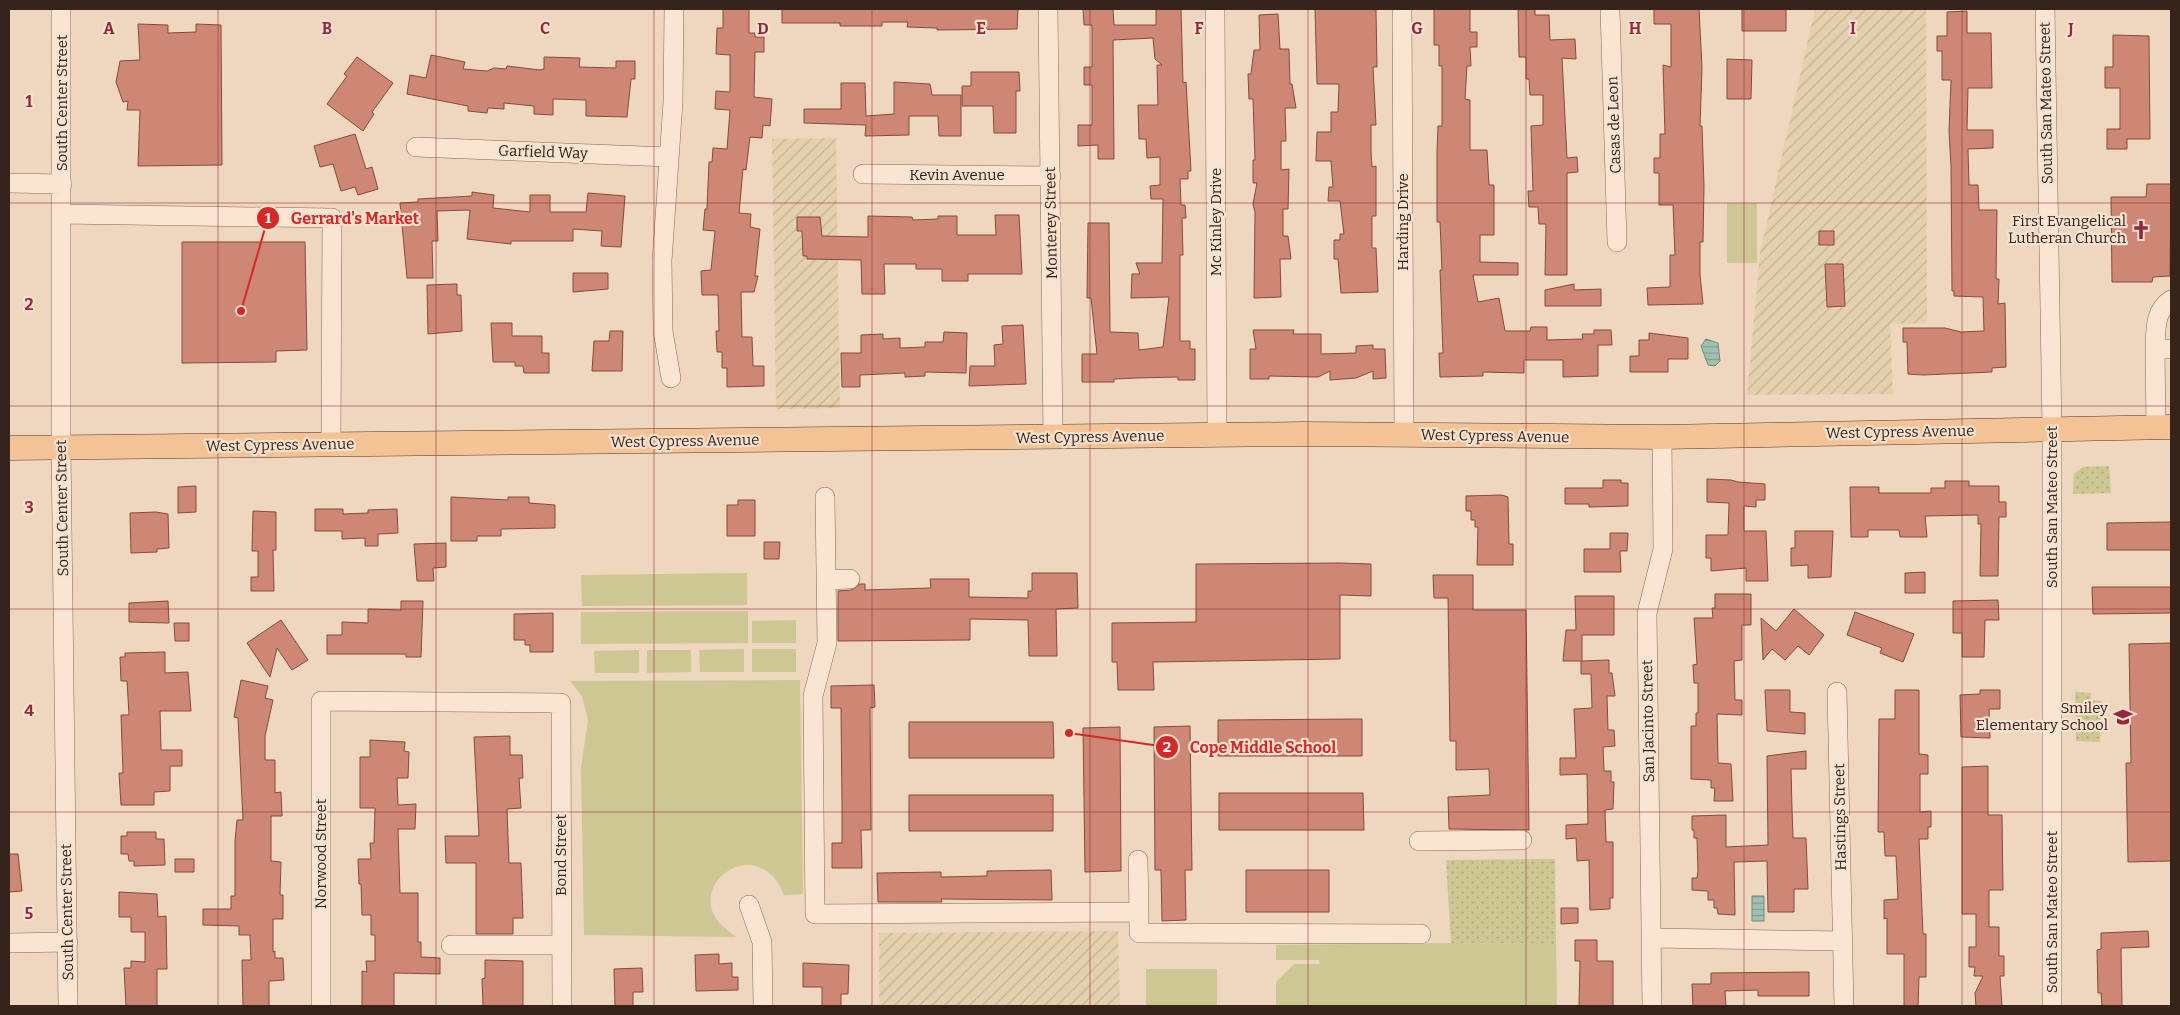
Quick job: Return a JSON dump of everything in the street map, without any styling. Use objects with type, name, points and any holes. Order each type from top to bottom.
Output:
[{"type":"main road","name":"West Cypress Avenue","points":[[9,448],[1217,436],[1662,437],[2164,427]]},
{"type":"street","name":"South Center Street","points":[[61,9],[62,447],[68,1006]]},
{"type":"street","points":[[670,378],[663,330],[662,262],[673,102],[674,9]]},
{"type":"street","name":"Monterey Street","points":[[1048,9],[1053,438]]},
{"type":"street","name":"Mc Kinley Drive","points":[[1215,9],[1217,436]]},
{"type":"street","name":"Harding Drive","points":[[1402,9],[1404,435]]},
{"type":"street","name":"Casas de Leon","points":[[1610,9],[1617,242]]},
{"type":"street","name":"South San Mateo Street","points":[[2045,9],[2052,429],[2052,1006]]},
{"type":"street","name":"Garfield Way","points":[[416,146],[669,156]]},
{"type":"street","name":"Kevin Avenue","points":[[863,174],[1051,176]]},
{"type":"street","points":[[9,183],[62,184]]},
{"type":"street","points":[[61,214],[332,218],[331,445]]},
{"type":"street","points":[[2164,427],[2163,349],[2158,314],[2164,305],[2171,300]]},
{"type":"street","name":"San Jacinto Street","points":[[1652,1006],[1647,613],[1663,549],[1662,437]]},
{"type":"street","points":[[826,497],[826,643],[813,696],[815,914],[1140,912]]},
{"type":"street","points":[[826,580],[850,579]]},
{"type":"street","name":"Hastings Street","points":[[1837,692],[1844,1006]]},
{"type":"street","name":"Norwood Street","points":[[322,1006],[321,701],[561,703]]},
{"type":"street","name":"Bond Street","points":[[561,703],[562,1006]]},
{"type":"street","points":[[1419,841],[1522,840]]},
{"type":"street","points":[[1138,860],[1139,933],[1421,934]]},
{"type":"street","points":[[749,905],[762,942],[763,1006]]},
{"type":"street","points":[[1652,938],[1842,941]]},
{"type":"street","points":[[9,943],[68,942]]},
{"type":"street","points":[[451,945],[561,945]]},
{"type":"shaded area","points":[[1815,9],[1926,9],[1927,323],[1890,324],[1893,394],[1747,395],[1760,253]]},
{"type":"shaded area","points":[[836,138],[840,408],[776,409],[772,139]]},
{"type":"shaded area","points":[[1727,203],[1757,203],[1757,263],[1727,263]]},
{"type":"shaded area","points":[[1706,339],[1718,343],[1720,361],[1715,366],[1708,365],[1701,346]]},
{"type":"shaded area","points":[[2109,466],[2111,493],[2073,494],[2074,474],[2083,467]]},
{"type":"shaded area","points":[[747,573],[747,605],[582,606],[581,575]]},
{"type":"shaded area","points":[[748,611],[748,643],[581,644],[581,612]]},
{"type":"shaded area","points":[[796,620],[796,643],[752,643],[752,621]]},
{"type":"shaded area","points":[[744,649],[744,672],[700,672],[699,650]]},
{"type":"shaded area","points":[[752,649],[796,649],[796,672],[752,672]]},
{"type":"shaded area","points":[[639,650],[639,673],[595,673],[594,651]]},
{"type":"shaded area","points":[[647,650],[691,650],[691,672],[647,673]]},
{"type":"shaded area","points":[[800,680],[803,894],[784,895],[774,877],[761,868],[747,865],[733,868],[722,876],[714,887],[711,901],[714,915],[718,921],[736,937],[584,935],[581,768],[588,720],[582,696],[570,681]]},
{"type":"shaded area","points":[[2075,692],[2091,693],[2091,700],[2102,701],[2100,742],[2076,741]]},
{"type":"shaded area","points":[[1555,859],[1556,944],[1451,943],[1446,860]]},
{"type":"shaded area","points":[[1752,896],[1764,896],[1764,921],[1752,921]]},
{"type":"shaded area","points":[[1118,931],[1120,1006],[879,1006],[879,933]]},
{"type":"shaded area","points":[[1556,944],[1557,1006],[1276,1006],[1276,982],[1294,964],[1320,964],[1319,960],[1276,960],[1276,945]]},
{"type":"shaded area","points":[[1146,969],[1217,969],[1217,1006],[1146,1006]]},
{"type":"building","points":[[723,9],[749,9],[749,33],[755,33],[755,37],[764,37],[764,52],[755,52],[754,97],[772,99],[770,126],[763,125],[762,138],[750,137],[746,170],[743,169],[739,213],[751,214],[750,227],[760,229],[755,276],[758,276],[754,292],[741,292],[742,337],[752,337],[753,366],[764,366],[764,386],[727,387],[727,368],[722,368],[722,352],[717,352],[716,331],[719,331],[718,295],[702,295],[701,271],[711,270],[715,231],[703,230],[705,209],[707,209],[709,162],[712,162],[713,148],[727,149],[730,110],[715,109],[716,91],[730,92],[730,55],[716,54],[717,28],[723,28]]},
{"type":"building","points":[[782,9],[1018,9],[1017,29],[937,30],[937,28],[907,27],[908,22],[882,22],[882,26],[840,26],[840,23],[782,23]]},
{"type":"building","points":[[1083,9],[1113,9],[1114,25],[1156,25],[1156,9],[1181,9],[1183,83],[1186,82],[1191,171],[1188,171],[1188,179],[1180,179],[1181,205],[1185,205],[1186,218],[1182,218],[1183,255],[1180,255],[1180,341],[1190,341],[1190,349],[1195,349],[1195,380],[1178,380],[1178,377],[1114,379],[1114,382],[1082,382],[1082,354],[1097,354],[1091,298],[1087,298],[1088,223],[1109,223],[1110,332],[1138,333],[1139,350],[1163,347],[1169,297],[1131,298],[1132,274],[1140,274],[1136,263],[1162,263],[1163,199],[1151,199],[1150,186],[1160,185],[1160,157],[1147,158],[1146,139],[1139,139],[1138,105],[1158,105],[1157,65],[1162,65],[1155,59],[1153,38],[1113,40],[1114,159],[1098,159],[1098,145],[1078,146],[1078,125],[1092,125],[1092,85],[1084,85],[1084,67],[1092,67],[1092,25],[1084,25]]},
{"type":"building","points":[[1315,9],[1376,9],[1377,67],[1373,67],[1376,125],[1371,125],[1371,152],[1372,167],[1376,166],[1376,216],[1372,216],[1372,248],[1376,248],[1378,292],[1341,293],[1338,259],[1334,259],[1334,240],[1340,240],[1340,234],[1344,234],[1340,201],[1328,201],[1329,187],[1333,187],[1331,161],[1316,161],[1317,132],[1331,132],[1331,112],[1338,112],[1339,84],[1317,84]]},
{"type":"building","points":[[1434,9],[1470,9],[1470,32],[1477,32],[1477,47],[1470,47],[1471,66],[1467,66],[1465,99],[1470,100],[1470,150],[1487,150],[1489,185],[1494,185],[1494,235],[1480,235],[1480,262],[1518,263],[1518,275],[1473,275],[1478,302],[1499,298],[1505,331],[1530,331],[1531,327],[1547,327],[1547,340],[1583,339],[1582,334],[1594,334],[1594,330],[1611,330],[1612,345],[1598,345],[1598,376],[1563,377],[1563,360],[1524,360],[1524,373],[1483,372],[1483,376],[1440,377],[1439,353],[1443,353],[1440,270],[1442,270],[1440,222],[1437,222],[1437,151],[1438,126],[1442,126],[1442,66],[1439,66],[1439,45],[1434,45]]},
{"type":"building","points":[[1518,9],[1535,9],[1535,15],[1549,15],[1550,40],[1575,39],[1576,59],[1562,58],[1567,158],[1577,157],[1578,172],[1567,173],[1567,275],[1545,275],[1546,224],[1539,224],[1538,207],[1529,207],[1528,191],[1533,191],[1531,126],[1543,125],[1543,95],[1530,95],[1529,79],[1526,79],[1526,57],[1519,57]]},
{"type":"building","points":[[1654,9],[1699,9],[1702,68],[1700,126],[1702,126],[1704,186],[1703,242],[1700,242],[1700,275],[1703,304],[1648,305],[1647,288],[1670,287],[1670,255],[1675,255],[1673,205],[1659,205],[1659,173],[1654,173],[1654,158],[1660,158],[1660,134],[1665,134],[1663,65],[1671,67],[1671,24],[1654,24]]},
{"type":"building","points":[[1742,9],[1786,9],[1786,31],[1742,31]]},
{"type":"building","points":[[1967,11],[1967,33],[1991,33],[1992,88],[1968,88],[1967,130],[1993,130],[1993,148],[1968,149],[1969,185],[1978,185],[1979,210],[1997,210],[1996,279],[1999,279],[1998,304],[2005,303],[2006,367],[1992,368],[1992,372],[1908,374],[1907,342],[1903,342],[1903,328],[1945,328],[1961,332],[1984,331],[1983,297],[1954,296],[1954,291],[1952,291],[1949,131],[1951,80],[1942,80],[1942,51],[1937,51],[1937,36],[1947,36],[1947,12]]},
{"type":"building","points":[[1278,14],[1280,49],[1289,49],[1290,84],[1292,84],[1296,108],[1285,108],[1286,141],[1281,141],[1281,170],[1289,169],[1288,209],[1283,209],[1283,236],[1288,236],[1291,259],[1280,259],[1281,297],[1254,298],[1255,212],[1253,204],[1257,183],[1253,183],[1253,160],[1255,160],[1253,99],[1249,99],[1248,74],[1251,74],[1254,50],[1260,50],[1259,15]]},
{"type":"building","points":[[138,24],[168,25],[168,33],[196,32],[196,24],[221,25],[222,165],[138,166],[140,110],[127,110],[128,101],[123,102],[116,82],[120,61],[140,60]]},
{"type":"building","points":[[2113,35],[2149,36],[2150,139],[2127,139],[2127,149],[2107,149],[2107,129],[2120,129],[2120,88],[2105,88],[2105,67],[2113,67]]},
{"type":"building","points":[[431,55],[465,62],[463,69],[487,71],[494,68],[506,69],[507,66],[540,70],[544,69],[544,57],[580,58],[579,67],[616,68],[616,61],[635,61],[635,79],[631,79],[627,117],[586,116],[586,100],[553,99],[553,115],[534,114],[534,106],[504,103],[504,109],[488,108],[487,113],[468,111],[468,106],[407,94],[410,75],[426,78]]},
{"type":"building","points":[[357,57],[393,83],[372,112],[374,114],[363,131],[327,104],[347,76],[344,74]]},
{"type":"building","points":[[1727,59],[1752,60],[1751,99],[1727,99]]},
{"type":"building","points":[[971,72],[1019,72],[1020,91],[1016,91],[1016,133],[994,133],[993,106],[962,106],[962,86],[971,86]]},
{"type":"building","points":[[894,82],[930,84],[932,95],[961,95],[961,136],[939,136],[938,116],[909,116],[909,135],[865,136],[866,125],[804,123],[804,109],[841,109],[841,83],[865,83],[866,116],[894,114]]},
{"type":"building","points":[[355,134],[366,169],[372,167],[378,189],[358,195],[355,187],[341,191],[333,164],[320,167],[314,146]]},
{"type":"building","name":"First Evangelical Lutheran Church","points":[[2147,184],[2171,184],[2170,276],[2153,277],[2152,282],[2112,282],[2111,197],[2146,197]]},
{"type":"building","points":[[472,192],[494,195],[493,208],[530,212],[530,195],[550,195],[550,212],[586,212],[588,193],[625,196],[621,247],[601,246],[602,231],[573,229],[573,241],[511,241],[511,244],[467,239],[470,210],[437,211],[438,241],[432,241],[433,278],[407,278],[400,203],[418,202],[418,199],[472,196]]},
{"type":"building","points":[[995,215],[1019,215],[1022,274],[968,274],[968,281],[942,281],[942,269],[916,269],[916,264],[884,264],[885,294],[862,294],[861,260],[807,259],[807,256],[803,256],[802,231],[797,231],[797,217],[820,217],[822,236],[868,237],[868,216],[912,217],[913,220],[938,219],[938,216],[957,216],[957,235],[996,235]]},
{"type":"building","points":[[1819,231],[1834,231],[1834,245],[1819,245]]},
{"type":"building","points":[[182,242],[305,242],[307,350],[276,351],[276,362],[182,363]]},
{"type":"building","points":[[1825,264],[1843,264],[1845,306],[1827,307]]},
{"type":"building","points":[[573,273],[608,273],[608,289],[573,292]]},
{"type":"building","points":[[457,284],[457,295],[461,295],[462,331],[428,334],[427,285]]},
{"type":"building","points":[[1574,284],[1574,290],[1601,289],[1601,306],[1545,306],[1545,290]]},
{"type":"building","points":[[491,323],[512,323],[512,336],[542,336],[542,353],[549,353],[549,373],[524,373],[523,366],[515,366],[515,362],[493,362]]},
{"type":"building","points":[[1023,325],[1026,384],[969,386],[970,366],[995,366],[994,345],[1003,344],[1002,326]]},
{"type":"building","points":[[1253,330],[1294,330],[1293,334],[1321,334],[1321,354],[1356,353],[1356,346],[1373,345],[1373,349],[1385,349],[1386,378],[1373,379],[1373,371],[1356,378],[1330,380],[1330,371],[1318,377],[1269,376],[1269,379],[1250,379],[1250,349],[1256,349]]},
{"type":"building","points":[[610,331],[623,331],[622,371],[592,371],[594,341],[609,341]]},
{"type":"building","points":[[944,332],[967,333],[966,373],[925,372],[925,376],[905,377],[905,373],[860,375],[860,387],[842,387],[841,353],[861,353],[861,335],[883,334],[883,339],[900,338],[900,348],[925,347],[925,342],[943,342]]},
{"type":"building","points":[[1649,333],[1688,338],[1688,359],[1668,359],[1668,372],[1630,372],[1630,356],[1639,356],[1639,340],[1649,340]]},
{"type":"building","points":[[1707,479],[1765,484],[1765,500],[1756,500],[1756,507],[1744,506],[1744,531],[1766,531],[1768,581],[1746,581],[1746,568],[1711,571],[1711,558],[1706,558],[1706,535],[1728,535],[1729,503],[1707,502]]},
{"type":"building","points":[[1603,480],[1621,480],[1621,483],[1628,483],[1628,506],[1589,507],[1589,504],[1565,504],[1565,488],[1603,488]]},
{"type":"building","points":[[1945,481],[1969,481],[1969,486],[1999,486],[1999,502],[2006,502],[2006,517],[1999,517],[1998,576],[1980,576],[1981,524],[1978,524],[1978,515],[1925,516],[1927,537],[1900,537],[1899,530],[1868,530],[1868,537],[1851,537],[1850,487],[1879,487],[1879,493],[1931,493],[1931,488],[1945,488]]},
{"type":"building","points":[[196,486],[196,512],[178,513],[178,487]]},
{"type":"building","points":[[1502,495],[1508,497],[1509,544],[1513,544],[1513,565],[1477,565],[1478,527],[1475,527],[1475,520],[1471,520],[1471,511],[1466,511],[1466,496]]},
{"type":"building","points":[[451,497],[508,500],[508,497],[529,497],[529,503],[555,505],[555,528],[501,529],[501,536],[477,536],[477,541],[451,541]]},
{"type":"building","points":[[738,500],[755,500],[755,536],[727,536],[727,505],[738,505]]},
{"type":"building","points":[[315,509],[343,509],[343,514],[368,513],[368,510],[397,509],[398,533],[378,534],[378,546],[365,546],[365,538],[342,539],[342,531],[315,531]]},
{"type":"building","points":[[253,511],[276,512],[276,550],[273,550],[274,591],[251,591],[251,577],[258,577],[258,551],[252,551]]},
{"type":"building","points":[[156,512],[168,514],[169,548],[157,549],[157,552],[131,553],[130,513]]},
{"type":"building","points":[[2171,522],[2171,550],[2107,550],[2107,523]]},
{"type":"building","points":[[1795,531],[1833,531],[1831,577],[1808,578],[1808,565],[1791,566],[1791,548],[1795,548]]},
{"type":"building","points":[[1610,533],[1628,533],[1627,551],[1620,551],[1621,572],[1584,572],[1584,549],[1610,549]]},
{"type":"building","points":[[764,542],[780,542],[779,559],[764,559]]},
{"type":"building","points":[[446,543],[446,567],[433,568],[434,581],[417,581],[414,544]]},
{"type":"building","points":[[1196,564],[1371,564],[1371,596],[1340,595],[1340,659],[1153,662],[1154,690],[1118,690],[1117,662],[1112,662],[1112,623],[1196,622]]},
{"type":"building","points":[[1925,572],[1925,593],[1905,593],[1905,573]]},
{"type":"building","points":[[1032,573],[1077,573],[1078,608],[1056,609],[1057,656],[1029,656],[1028,620],[970,619],[970,640],[838,641],[838,591],[851,590],[860,584],[865,584],[865,590],[931,588],[930,579],[969,579],[969,597],[1028,598],[1028,591],[1032,591]]},
{"type":"building","points":[[1433,575],[1473,575],[1473,610],[1526,610],[1529,830],[1449,829],[1448,797],[1490,795],[1489,769],[1456,770],[1456,741],[1450,741],[1448,598],[1434,598]]},
{"type":"building","points":[[2092,587],[2171,587],[2171,613],[2093,614]]},
{"type":"building","points":[[1715,594],[1751,594],[1751,625],[1742,625],[1742,660],[1734,661],[1735,700],[1742,700],[1742,715],[1717,714],[1718,763],[1731,764],[1733,801],[1714,801],[1715,788],[1711,788],[1711,780],[1691,779],[1691,726],[1696,726],[1696,713],[1698,713],[1698,683],[1694,683],[1693,665],[1697,664],[1694,618],[1713,618],[1712,608],[1715,608]]},
{"type":"building","points":[[1575,596],[1614,596],[1614,635],[1582,635],[1582,661],[1609,660],[1609,673],[1612,673],[1615,696],[1607,696],[1608,730],[1614,730],[1615,746],[1603,747],[1604,771],[1611,771],[1611,782],[1614,782],[1613,809],[1605,810],[1606,842],[1613,842],[1613,898],[1610,898],[1610,909],[1590,910],[1589,860],[1577,861],[1576,838],[1566,839],[1566,825],[1588,824],[1587,774],[1560,775],[1560,758],[1576,758],[1574,709],[1592,708],[1591,674],[1581,674],[1581,661],[1563,661],[1566,630],[1576,630]]},
{"type":"building","points":[[1998,600],[1999,620],[1985,620],[1984,657],[1962,657],[1962,633],[1953,633],[1953,601]]},
{"type":"building","points":[[168,601],[169,623],[129,622],[129,603]]},
{"type":"building","points":[[401,601],[423,601],[421,657],[406,657],[406,654],[327,654],[327,635],[342,635],[342,622],[368,623],[368,609],[401,610]]},
{"type":"building","points":[[1794,609],[1824,635],[1809,655],[1798,646],[1785,660],[1772,649],[1763,660],[1761,618],[1776,631]]},
{"type":"building","points":[[1855,612],[1914,634],[1903,662],[1880,653],[1882,648],[1847,635]]},
{"type":"building","points":[[553,613],[553,652],[530,652],[530,645],[525,645],[525,640],[514,640],[514,614]]},
{"type":"building","points":[[281,620],[308,660],[292,670],[277,648],[270,677],[247,643]]},
{"type":"building","points":[[174,623],[189,623],[189,641],[175,641]]},
{"type":"building","points":[[2171,643],[2171,861],[2128,862],[2126,763],[2131,763],[2129,644]]},
{"type":"building","points":[[165,652],[165,673],[188,672],[191,711],[160,711],[161,750],[182,750],[182,766],[170,766],[170,791],[154,792],[154,805],[121,805],[119,773],[123,773],[121,715],[129,715],[127,681],[121,681],[120,657],[125,657],[125,653]]},
{"type":"building","points":[[241,680],[268,686],[265,698],[273,700],[265,736],[265,760],[275,760],[275,793],[281,792],[282,816],[271,816],[271,861],[281,862],[280,895],[283,895],[283,919],[273,919],[273,952],[275,951],[275,958],[283,958],[284,980],[269,981],[269,1006],[243,1006],[242,960],[251,960],[250,935],[239,935],[239,926],[203,925],[203,909],[231,909],[231,896],[235,896],[237,820],[243,820],[238,718],[234,717]]},
{"type":"building","points":[[874,685],[875,707],[870,708],[871,830],[861,830],[862,868],[832,868],[832,843],[842,843],[842,805],[841,708],[831,708],[831,686]]},
{"type":"building","points":[[1765,690],[1790,690],[1790,712],[1805,713],[1805,734],[1767,731]]},
{"type":"building","points":[[1895,690],[1919,690],[1919,754],[1928,755],[1928,774],[1920,774],[1920,812],[1931,811],[1931,827],[1928,827],[1928,839],[1919,839],[1923,934],[1926,934],[1926,977],[1919,977],[1918,1006],[1904,1006],[1904,954],[1887,954],[1887,918],[1884,919],[1884,900],[1898,899],[1896,856],[1885,856],[1884,832],[1878,832],[1879,719],[1895,719]]},
{"type":"building","points":[[1980,690],[2000,690],[2000,709],[1989,709],[1990,738],[1961,737],[1960,695],[1980,694]]},
{"type":"building","points":[[1362,719],[1362,756],[1218,756],[1218,720]]},
{"type":"building","points":[[909,722],[1053,722],[1054,758],[909,758]]},
{"type":"building","points":[[1190,726],[1192,870],[1185,870],[1186,920],[1162,921],[1161,870],[1155,870],[1154,727]]},
{"type":"building","points":[[1120,727],[1121,871],[1085,872],[1083,728]]},
{"type":"building","points":[[510,736],[510,755],[522,755],[523,778],[519,778],[521,808],[507,809],[509,863],[521,863],[523,918],[513,918],[513,934],[476,934],[476,863],[446,863],[445,836],[479,836],[474,737]]},
{"type":"building","points":[[370,740],[405,742],[404,751],[409,752],[408,778],[397,778],[398,805],[416,804],[415,829],[398,829],[400,893],[418,893],[418,942],[421,942],[421,957],[440,958],[440,974],[394,973],[394,1006],[362,1006],[362,971],[367,972],[366,961],[375,961],[375,935],[371,935],[371,915],[362,915],[358,859],[371,859],[370,843],[374,843],[375,808],[360,808],[360,757],[370,757]]},
{"type":"building","points":[[1806,751],[1806,769],[1791,769],[1793,838],[1806,838],[1808,889],[1794,889],[1794,912],[1768,912],[1767,861],[1734,862],[1735,915],[1718,914],[1717,908],[1714,908],[1714,900],[1708,900],[1708,891],[1692,890],[1692,878],[1697,878],[1698,871],[1697,838],[1694,838],[1694,830],[1692,830],[1692,816],[1726,815],[1726,847],[1768,845],[1767,756]]},
{"type":"building","points":[[1988,766],[1988,815],[2002,815],[2003,890],[1989,890],[1989,927],[1999,927],[1999,956],[2004,956],[2004,976],[2000,976],[2002,1006],[1976,1006],[1975,993],[1983,976],[1974,976],[1975,967],[1969,967],[1969,947],[1976,947],[1976,914],[1962,914],[1962,767]]},
{"type":"building","points":[[1219,793],[1363,793],[1364,830],[1219,830]]},
{"type":"building","points":[[909,795],[1053,795],[1053,831],[909,831]]},
{"type":"building","points":[[127,832],[156,832],[156,839],[164,839],[165,865],[134,866],[134,861],[129,861],[128,854],[121,854],[121,836],[127,836]]},
{"type":"building","points":[[9,854],[18,854],[22,891],[9,892]]},
{"type":"building","points":[[175,859],[194,859],[194,872],[175,872]]},
{"type":"building","points":[[1051,870],[1052,900],[941,899],[942,902],[878,902],[877,873],[941,872],[941,877],[987,876],[987,871]]},
{"type":"building","points":[[1246,870],[1329,870],[1329,912],[1246,912]]},
{"type":"building","points":[[119,892],[157,894],[158,917],[166,916],[167,969],[157,969],[157,1006],[126,1006],[124,968],[131,968],[131,961],[145,962],[145,932],[131,932],[131,917],[119,917]]},
{"type":"building","points":[[1561,908],[1578,908],[1578,923],[1561,924]]},
{"type":"building","points":[[2148,931],[2149,947],[2121,948],[2122,1006],[2102,1006],[2101,993],[2098,993],[2097,950],[2101,949],[2101,933]]},
{"type":"building","points":[[1575,940],[1597,940],[1597,961],[1613,961],[1613,1006],[1579,1006],[1580,961],[1575,961]]},
{"type":"building","points":[[719,954],[719,964],[732,963],[732,977],[738,977],[738,990],[696,991],[695,955]]},
{"type":"building","points":[[485,960],[523,961],[523,1006],[483,1006],[482,979],[485,978]]},
{"type":"building","points":[[803,963],[849,965],[848,994],[841,994],[841,1006],[822,1006],[822,987],[803,987]]},
{"type":"building","points":[[642,968],[643,992],[633,992],[633,1006],[615,1006],[614,969]]},
{"type":"building","points":[[1809,972],[1809,996],[1758,996],[1758,990],[1725,991],[1726,1006],[1693,1006],[1692,984],[1711,984],[1711,973]]},
{"type":"place","name":"First Evangelical Lutheran Church","points":[[2141,230]]},
{"type":"place","name":"Gerrard's Market","points":[[241,311]]},
{"type":"place","name":"Smiley Elementary School","points":[[2123,717]]},
{"type":"place","name":"Cope Middle School","points":[[1069,733]]}]
